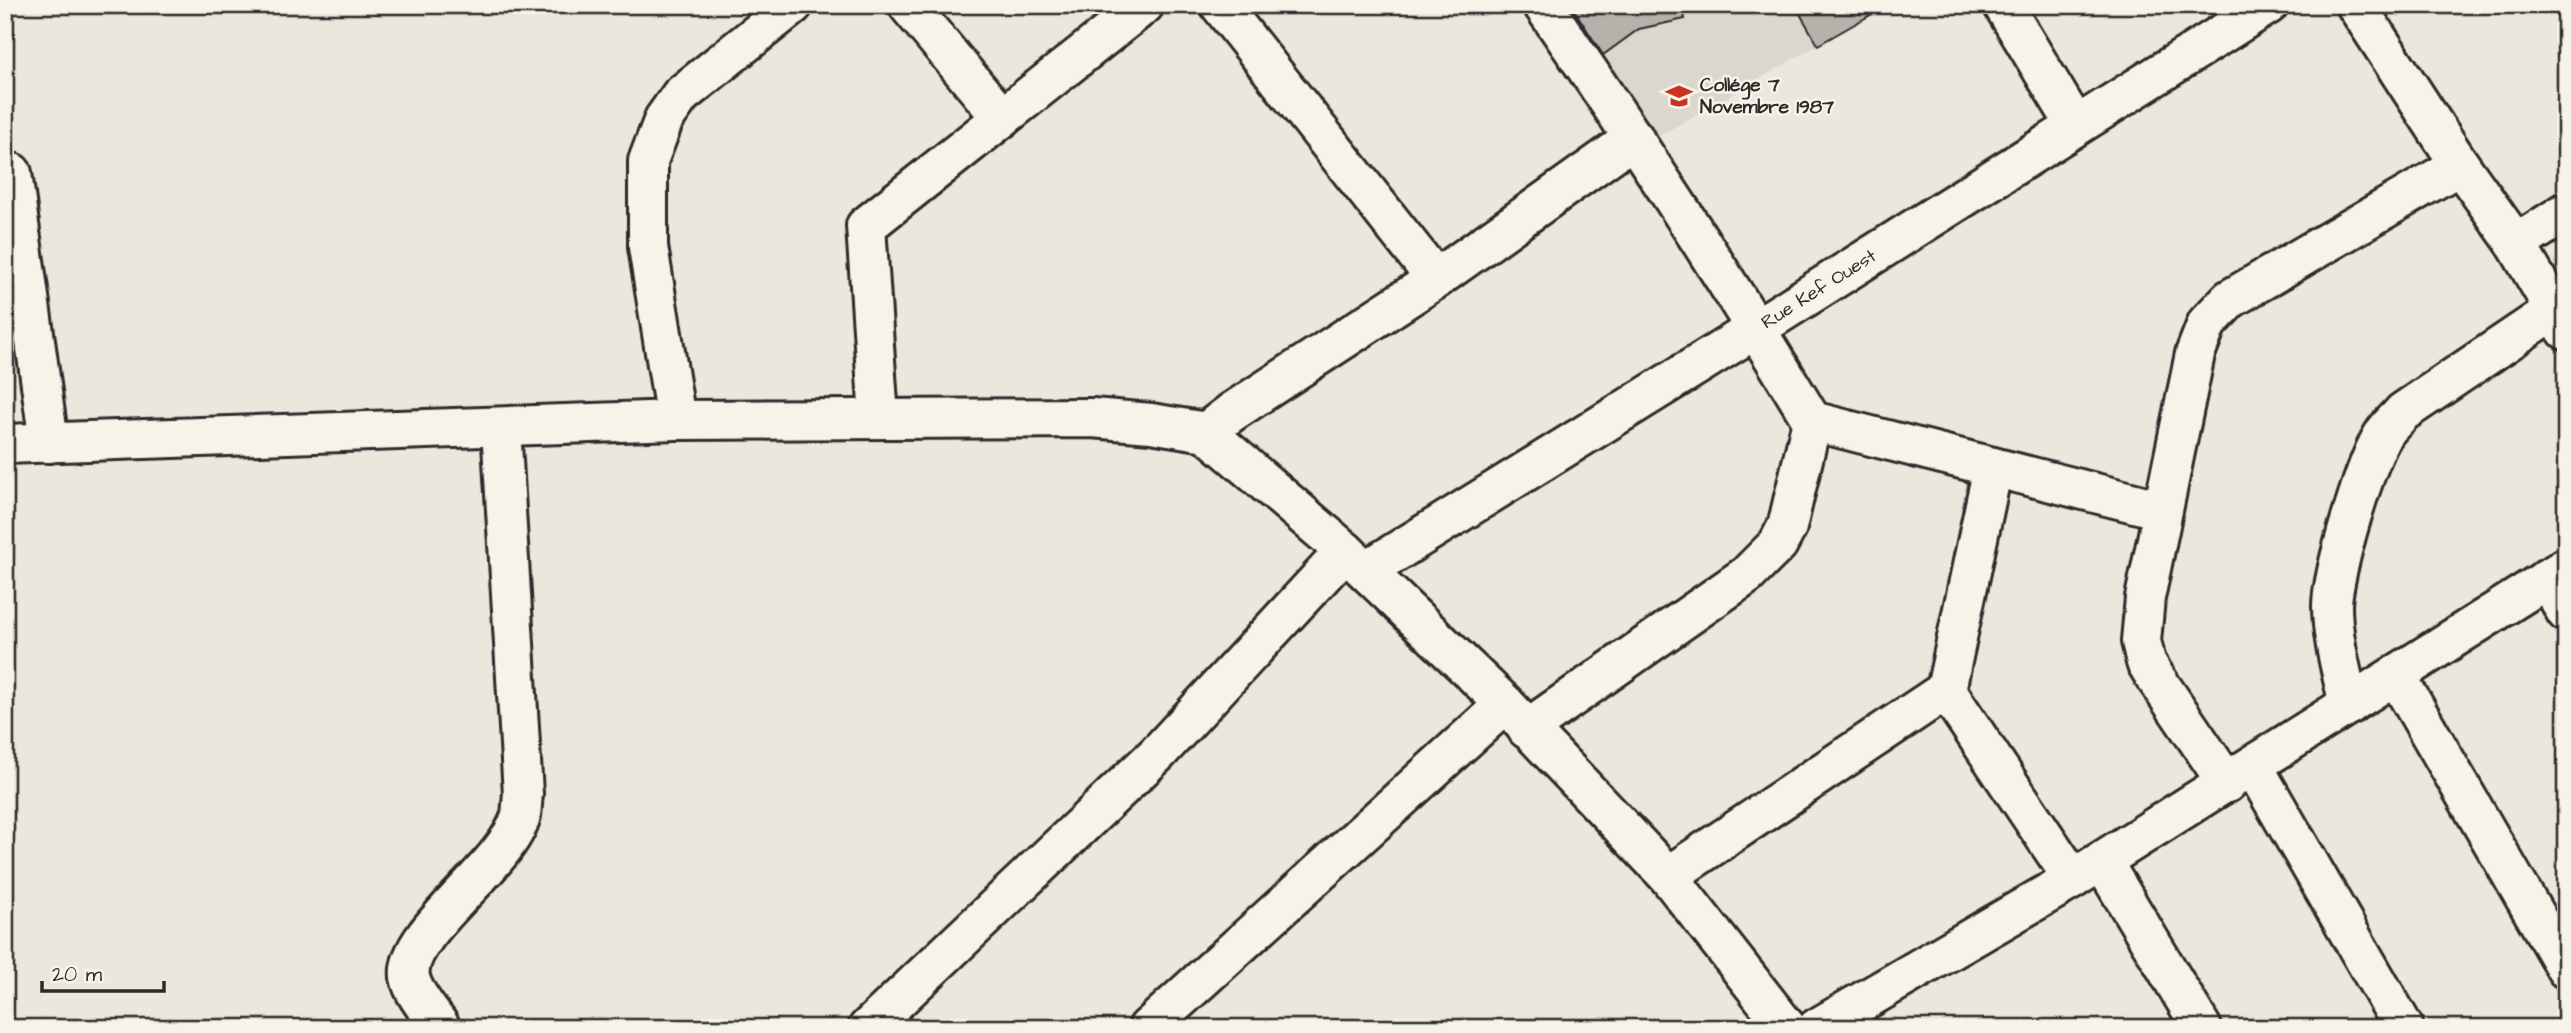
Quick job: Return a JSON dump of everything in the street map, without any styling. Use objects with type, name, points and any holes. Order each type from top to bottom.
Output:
[{"type":"street","points":[[676,420],[648,247],[648,161],[664,119],[681,95],[793,5]]},
{"type":"street","points":[[908,5],[1002,118]]},
{"type":"street","points":[[879,419],[866,226],[1144,5]]},
{"type":"street","points":[[1220,5],[1436,279]]},
{"type":"street","points":[[1148,1028],[1516,717],[1747,575],[1778,544],[1787,527],[1812,421],[1757,328],[1634,138],[1543,5]]},
{"type":"street","points":[[2003,5],[2076,126]]},
{"type":"street","name":"Rue Kef Ouest","points":[[868,1028],[1356,561],[1757,328],[2268,5]]},
{"type":"street","points":[[2349,705],[2334,635],[2332,604],[2336,576],[2363,482],[2384,433],[2403,412],[2560,320],[2516,244],[2460,165],[2356,5]]},
{"type":"street","points":[[1206,432],[1232,412],[1436,279],[1634,138]]},
{"type":"street","points":[[2404,1028],[2240,775],[2155,677],[2146,662],[2141,641],[2145,597],[2162,510],[2195,354],[2207,323],[2230,299],[2460,165]]},
{"type":"street","points":[[12,173],[48,443]]},
{"type":"street","points":[[2516,244],[2566,212]]},
{"type":"street","points":[[5,444],[676,420],[1092,418],[1151,423],[1206,432],[1356,561],[1516,717],[1668,876],[1787,1028]]},
{"type":"street","points":[[1812,421],[2162,510]]},
{"type":"street","points":[[440,1028],[412,985],[409,965],[428,932],[478,879],[511,835],[521,816],[523,794],[501,427]]},
{"type":"street","points":[[1668,876],[1946,690],[1993,467]]},
{"type":"street","points":[[1817,1028],[2088,870],[2556,573],[2566,612]]},
{"type":"street","points":[[2396,675],[2566,969]]},
{"type":"street","points":[[1946,690],[2088,870],[2202,1028]]},
{"type":"shaded area","name":"Collége 7 Novembre 1987","points":[[1571,5],[1888,5],[1657,137]]},
{"type":"building","points":[[1571,5],[1683,5],[1685,19],[1639,29],[1603,55]]},
{"type":"building","points":[[1719,5],[1760,5],[1757,10],[1721,13]]},
{"type":"building","points":[[1795,5],[1888,5],[1818,45]]},
{"type":"place","name":"Collége 7 Novembre 1987","points":[[1679,96]]}]
